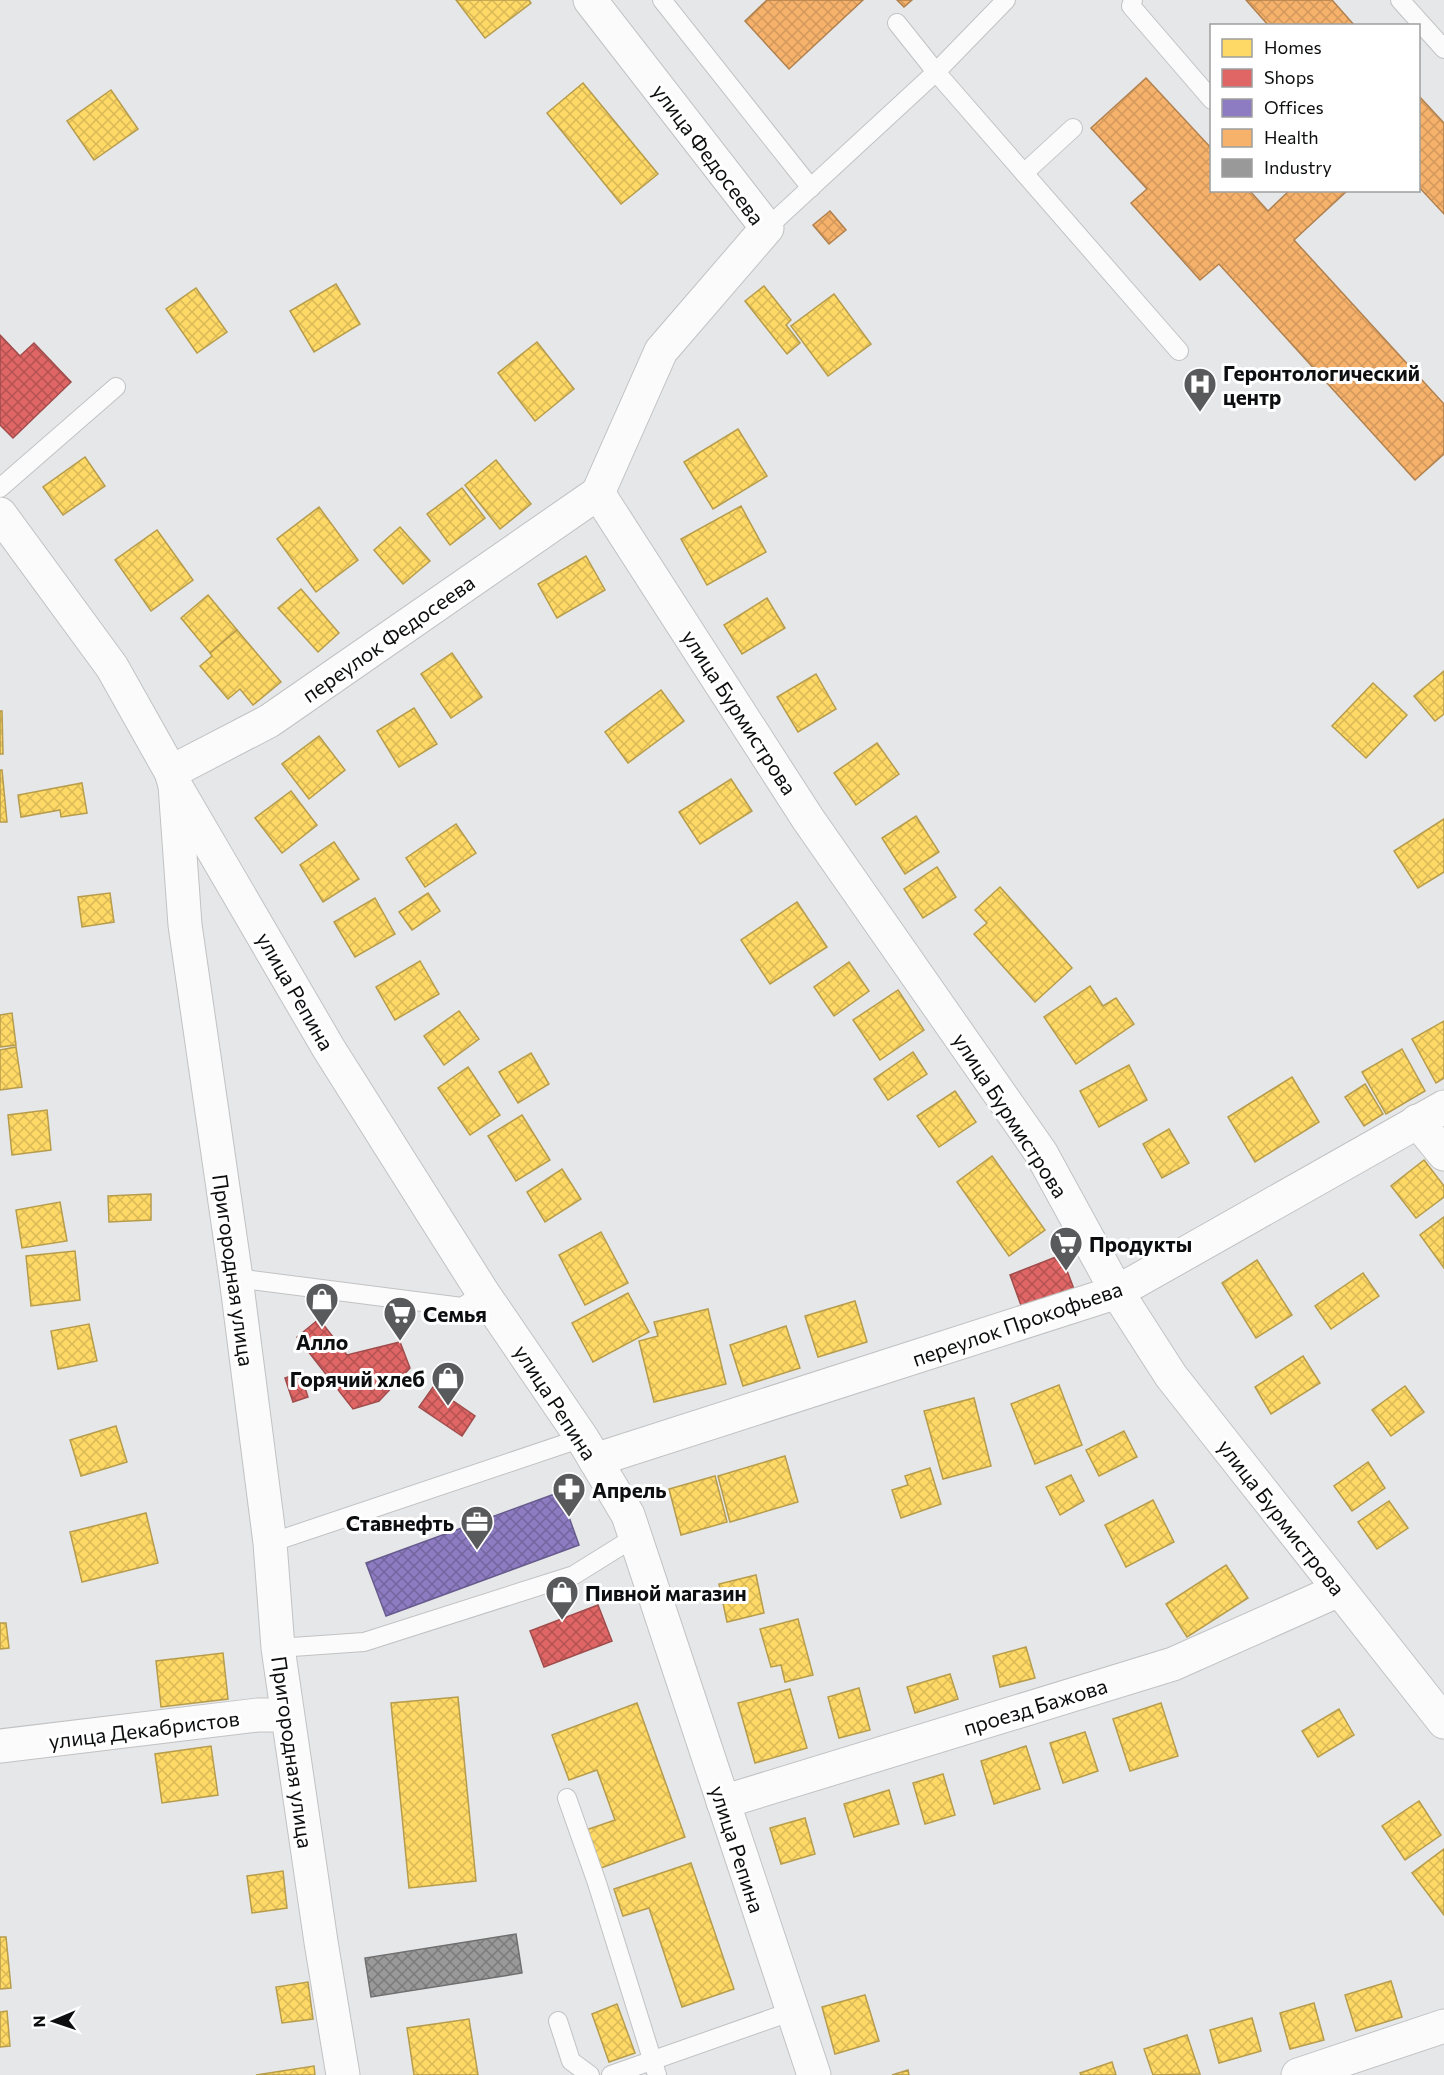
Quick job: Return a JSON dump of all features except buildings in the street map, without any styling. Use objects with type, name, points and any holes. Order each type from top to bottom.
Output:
[{"type":"street","name":"улица Федосеева","points":[[590,0],[767,228],[661,351],[598,493]]},
{"type":"street","name":"переулок Федосеева","points":[[173,778],[269,721],[598,493]]},
{"type":"street","name":"улица Бурмистрова","points":[[598,493],[808,819],[1041,1153],[1117,1292],[1171,1376],[1444,1722]]},
{"type":"street","name":"Пригородная улица","points":[[0,514],[112,668],[173,778],[185,925],[236,1278],[270,1543],[278,1648],[343,2075]]},
{"type":"street","name":"улица Репина","points":[[173,778],[329,1049],[483,1293],[588,1449],[628,1515],[814,2075]]},
{"type":"street","name":"переулок Прокофьева","points":[[588,1449],[1117,1292],[1430,1114]]},
{"type":"street","points":[[1430,1114],[1444,1154]]},
{"type":"street","name":"проезд Бажова","points":[[723,1802],[1173,1664],[1339,1590]]},
{"type":"street","name":"улица Декабристов","points":[[0,1746],[248,1716],[287,1715]]},
{"type":"street","points":[[1298,2075],[1444,2026]]},
{"type":"lane","points":[[662,0],[810,188]]},
{"type":"lane","points":[[767,228],[936,72],[1006,0]]},
{"type":"lane","points":[[1133,0],[1131,6],[1210,98]]},
{"type":"lane","points":[[1400,0],[1444,49]]},
{"type":"lane","points":[[897,23],[936,72],[1179,351]]},
{"type":"lane","points":[[1024,173],[1073,128]]},
{"type":"lane","points":[[0,488],[116,387]]},
{"type":"lane","points":[[236,1278],[462,1307],[483,1293]]},
{"type":"lane","points":[[270,1543],[588,1449]]},
{"type":"lane","points":[[278,1648],[364,1642],[574,1575],[635,1537]]},
{"type":"lane","points":[[567,1798],[600,1894],[654,2068]]},
{"type":"lane","points":[[611,2075],[654,2068],[792,2011]]},
{"type":"lane","points":[[558,2021],[571,2061],[590,2075]]},
{"type":"place","name":"Геронтологический центр","points":[[1200,413]]},
{"type":"place","name":"Продукты","points":[[1066,1272]]},
{"type":"place","name":"Алло","points":[[322,1328]]},
{"type":"place","name":"Семья","points":[[400,1342]]},
{"type":"place","name":"Горячий хлеб","points":[[448,1407]]},
{"type":"place","name":"Апрель","points":[[569,1518]]},
{"type":"place","name":"Ставнефть","points":[[477,1551]]},
{"type":"place","name":"Пивной магазин","points":[[562,1621]]}]
